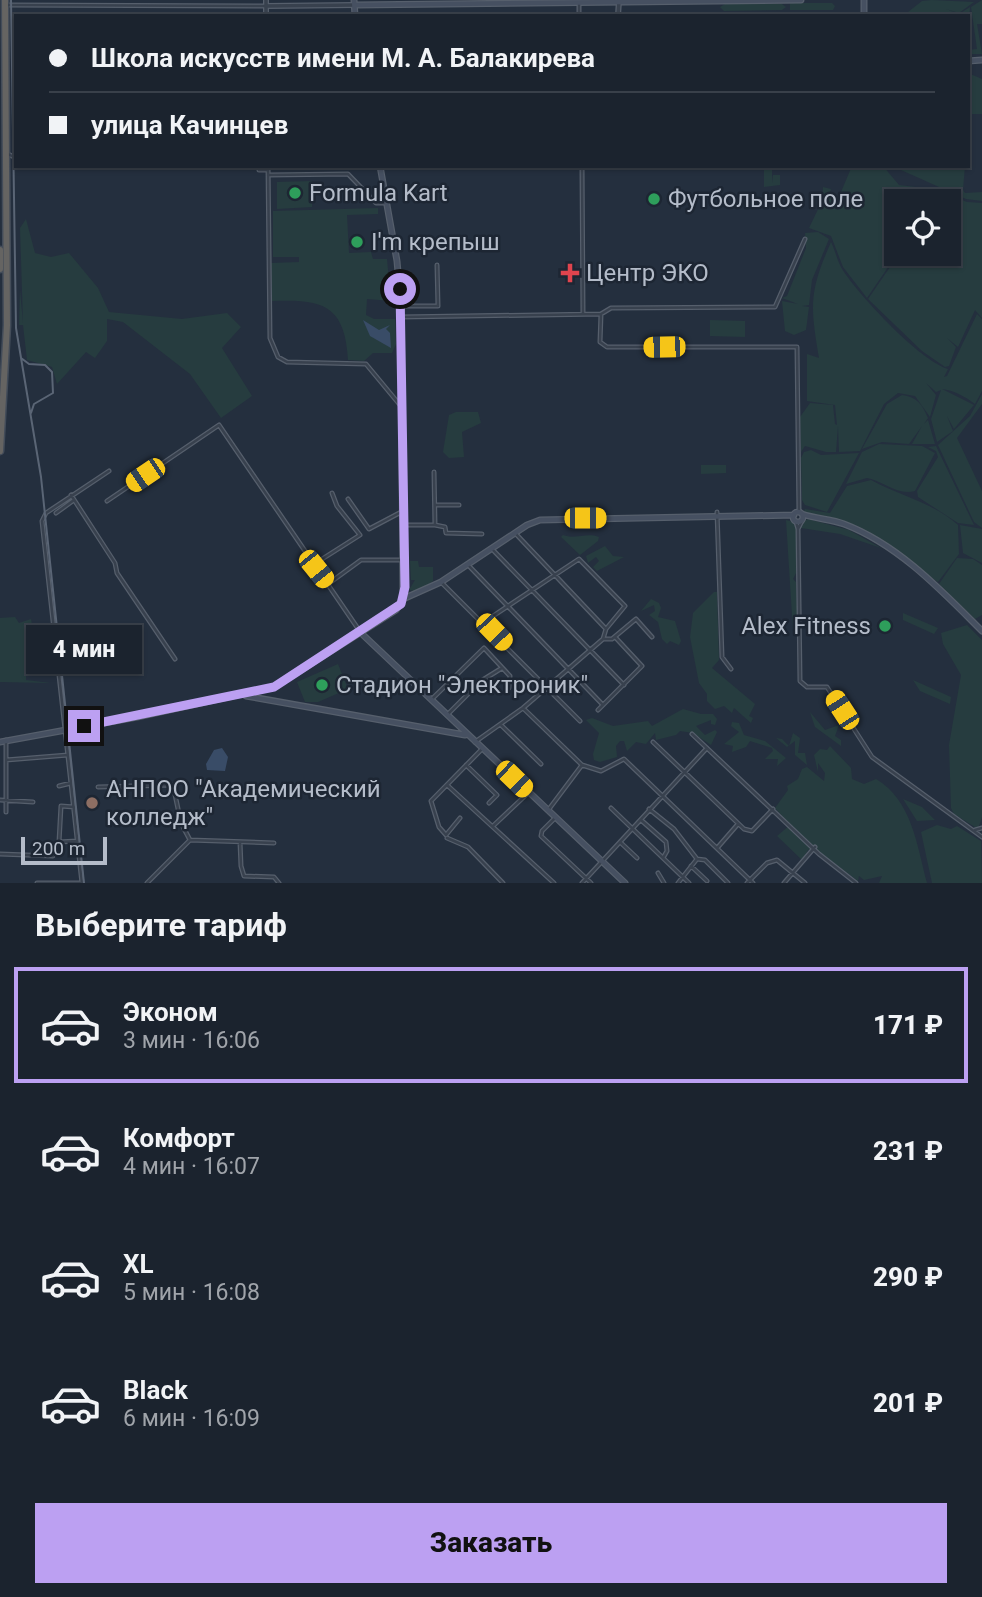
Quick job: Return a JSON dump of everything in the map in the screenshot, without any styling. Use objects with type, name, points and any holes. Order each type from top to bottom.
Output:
[{"type":"highway","points":[[0,451],[6,153],[5,3]]},
{"type":"highway","points":[[0,250],[0,269]]},
{"type":"main road","points":[[354,3],[801,0]]},
{"type":"main road","points":[[380,168],[397,261],[401,306],[404,599]]},
{"type":"main road","points":[[3,741],[242,695],[289,680],[396,610],[404,599],[441,583],[469,566],[527,524],[552,518],[718,514],[815,517],[853,528],[916,569],[982,631]]},
{"type":"main road","points":[[361,633],[625,883]]},
{"type":"main road","points":[[242,695],[466,735]]},
{"type":"street","points":[[266,0],[266,14]]},
{"type":"street","points":[[5,3],[266,6],[354,3]]},
{"type":"street","points":[[6,153],[14,157]]},
{"type":"street","points":[[582,168],[583,313]]},
{"type":"street","points":[[386,203],[376,203],[348,174],[268,170],[270,338],[277,355],[287,362],[366,364],[404,409]]},
{"type":"street","points":[[401,317],[601,314],[611,308],[775,307],[804,239]]},
{"type":"street","points":[[401,306],[438,306],[437,265]]},
{"type":"street","points":[[601,314],[600,342],[607,347],[792,345],[799,351],[800,681],[807,687],[827,687],[872,757],[982,837]]},
{"type":"street","points":[[107,501],[219,425],[361,633]]},
{"type":"street","points":[[37,883],[81,883],[42,521],[46,513],[109,471]]},
{"type":"street","points":[[435,472],[435,525]]},
{"type":"street","points":[[332,493],[337,506],[360,535]]},
{"type":"street","points":[[71,495],[115,563],[117,573],[175,659]]},
{"type":"street","points":[[348,499],[369,529]]},
{"type":"street","points":[[56,513],[74,500]]},
{"type":"street","points":[[435,505],[459,505]]},
{"type":"street","points":[[316,569],[319,561],[405,510]]},
{"type":"street","points":[[718,514],[722,657],[731,669]]},
{"type":"street","points":[[405,525],[435,525],[445,527],[446,533],[482,534]]},
{"type":"street","points":[[515,533],[606,629]]},
{"type":"street","points":[[492,549],[624,685]]},
{"type":"street","points":[[484,622],[579,559],[625,607],[606,629],[603,639]]},
{"type":"street","points":[[328,584],[361,560],[405,560]]},
{"type":"street","points":[[469,566],[603,705]]},
{"type":"street","points":[[441,583],[484,622],[547,687],[549,693],[580,721]]},
{"type":"street","points":[[475,742],[523,708],[588,650],[603,639],[615,637],[636,619],[652,637]]},
{"type":"street","points":[[598,710],[642,666],[615,637]]},
{"type":"street","points":[[431,700],[483,649],[510,676],[509,688]]},
{"type":"street","points":[[447,715],[481,681],[502,668]]},
{"type":"street","points":[[523,708],[582,765],[601,771],[624,759],[651,787],[664,794],[750,882],[767,863],[777,860],[805,883]]},
{"type":"street","points":[[501,725],[541,764]]},
{"type":"street","points":[[692,734],[856,883]]},
{"type":"street","points":[[3,741],[6,760],[2,801],[6,812]]},
{"type":"street","points":[[653,742],[738,824],[752,831],[773,808]]},
{"type":"street","points":[[582,883],[707,748]]},
{"type":"street","points":[[460,818],[446,835],[434,816],[431,802],[482,749]]},
{"type":"street","points":[[6,760],[68,755]]},
{"type":"street","points":[[466,765],[497,795],[489,803]]},
{"type":"street","points":[[548,811],[582,765]]},
{"type":"street","points":[[59,786],[71,783]]},
{"type":"street","points":[[98,787],[173,785],[181,823],[190,841]]},
{"type":"street","points":[[447,785],[554,883]]},
{"type":"street","points":[[492,827],[528,793]]},
{"type":"street","points":[[2,801],[33,802]]},
{"type":"street","points":[[74,807],[61,806],[59,842],[77,841]]},
{"type":"street","points":[[611,808],[689,883]]},
{"type":"street","points":[[649,809],[674,829],[697,859],[705,860],[728,883]]},
{"type":"street","points":[[555,818],[542,831],[541,836],[591,883]]},
{"type":"street","points":[[641,820],[666,842],[667,851],[663,858]]},
{"type":"street","points":[[718,847],[738,824]]},
{"type":"street","points":[[975,830],[982,828]]},
{"type":"street","points":[[447,838],[468,847],[503,883]]},
{"type":"street","points":[[147,883],[190,841],[274,843]]},
{"type":"street","points":[[240,842],[240,866],[244,876],[274,877],[279,883]]},
{"type":"street","points":[[620,842],[637,858]]},
{"type":"street","points":[[784,883],[809,850],[815,848]]},
{"type":"street","points":[[0,854],[53,856]]},
{"type":"street","points":[[678,883],[697,859]]},
{"type":"street","points":[[691,866],[707,881]]},
{"type":"street","points":[[658,873],[664,883]]},
{"type":"green space","points":[[982,0],[982,24],[977,24],[982,54],[970,54],[970,50],[977,49],[971,7]]},
{"type":"green space","points":[[922,1],[974,2],[959,13],[946,9],[959,14],[906,14]]},
{"type":"green space","points":[[790,3],[832,3],[835,6],[833,10],[790,10]]},
{"type":"green space","points":[[725,4],[782,4],[786,7],[782,10],[724,11],[720,7]]},
{"type":"green space","points":[[970,7],[970,14],[959,14]]},
{"type":"green space","points":[[970,74],[982,79],[982,114],[970,114]]},
{"type":"green space","points":[[851,168],[885,168],[899,185],[921,189],[884,189],[884,266],[889,266],[867,298],[843,267],[831,236],[809,228],[822,201],[823,187],[831,189],[829,195],[838,199]]},
{"type":"green space","points":[[896,168],[965,168],[963,190],[965,193],[982,192],[982,201],[966,199],[961,197],[961,189],[944,189]]},
{"type":"green space","points":[[764,170],[772,170],[772,183],[773,175],[780,175],[780,185],[764,187]]},
{"type":"green space","name":"Formula Kart","points":[[312,181],[312,207],[277,209],[277,182]]},
{"type":"green space","points":[[961,199],[982,203],[982,318],[975,310],[958,347],[947,338],[956,347],[949,366],[945,367],[922,351],[868,299],[891,266],[961,266]]},
{"type":"green space","points":[[378,208],[378,214],[347,215],[349,253],[371,252],[373,259],[387,259],[391,301],[367,299],[366,315],[374,319],[395,319],[396,344],[392,353],[373,353],[364,361],[348,360],[342,327],[328,309],[305,302],[272,301],[271,263],[299,262],[299,257],[273,257],[273,211]]},
{"type":"green space","points":[[26,219],[35,253],[51,257],[69,253],[98,288],[109,312],[182,319],[227,313],[241,327],[222,348],[252,396],[221,418],[190,374],[123,322],[107,319],[107,341],[95,358],[86,352],[57,384],[52,367],[27,360],[23,325],[19,325],[20,290],[23,323],[20,228]]},
{"type":"green space","points":[[818,232],[829,239],[812,280],[809,305],[802,306],[809,307],[806,330],[794,335],[785,331],[782,301],[798,304],[782,298],[787,296],[806,248],[805,233]]},
{"type":"green space","points":[[831,242],[852,283],[907,341],[922,354],[948,369],[944,377],[947,376],[977,314],[982,319],[982,391],[975,404],[959,394],[942,389],[974,405],[954,429],[947,416],[953,431],[937,442],[931,419],[941,390],[936,392],[926,383],[936,395],[930,417],[915,396],[898,393],[884,404],[860,451],[839,452],[838,426],[836,452],[805,446],[801,452],[800,417],[810,403],[833,405],[837,425],[835,405],[807,401],[807,354],[819,358],[813,299]]},
{"type":"green space","points":[[710,320],[745,321],[745,337],[710,336]]},
{"type":"green space","points":[[982,394],[982,404],[957,438],[982,491],[982,528],[974,522],[938,445],[970,416]]},
{"type":"green space","points":[[902,395],[912,397],[921,405],[928,418],[924,424],[928,420],[935,444],[912,444],[922,426],[909,444],[882,442],[862,449],[887,404]]},
{"type":"green space","points":[[456,412],[478,412],[481,423],[462,432],[464,457],[449,458],[443,452],[449,415]]},
{"type":"green space","points":[[879,444],[922,446],[935,453],[915,491],[903,492],[867,478],[846,484],[862,452]]},
{"type":"green space","points":[[936,446],[974,525],[958,523],[918,497],[917,491],[938,457],[936,451],[928,447]]},
{"type":"green space","points":[[811,450],[821,455],[859,453],[827,512],[805,505],[802,500],[801,458],[804,452]]},
{"type":"green space","points":[[701,465],[726,465],[726,473],[701,474]]},
{"type":"green space","points":[[871,480],[927,505],[958,525],[959,554],[938,582],[853,526],[803,513],[805,509],[830,513],[847,486]]},
{"type":"green space","points":[[808,519],[849,530],[881,548],[840,534],[801,528],[802,522]]},
{"type":"green space","points":[[786,520],[794,522],[796,528],[796,573],[793,579],[796,582],[798,631],[793,631]]},
{"type":"green space","points":[[960,525],[982,529],[982,563],[963,553]]},
{"type":"green space","points":[[561,537],[599,537],[598,541],[580,555]]},
{"type":"green space","points":[[605,546],[613,556],[624,557],[597,571],[593,567],[599,561],[596,557],[588,563],[586,556]]},
{"type":"green space","points":[[957,558],[973,559],[982,565],[982,615],[975,619],[939,584]]},
{"type":"green space","points":[[410,561],[418,561],[419,567],[433,567],[433,581],[418,592],[409,590],[415,580],[411,580]]},
{"type":"green space","points":[[717,592],[719,660],[712,668],[755,704],[749,716],[753,718],[751,723],[734,708],[732,713],[724,706],[715,709],[707,701],[707,694],[699,683],[690,637],[693,613]]},
{"type":"green space","points":[[651,599],[659,603],[661,608],[658,617],[675,621],[681,641],[679,645],[670,641],[667,644],[662,639],[658,622],[649,615],[655,611],[654,605],[641,611]]},
{"type":"green space","points":[[903,613],[938,628],[934,634],[903,620]]},
{"type":"green space","points":[[15,617],[19,623],[31,619],[36,649],[49,649],[50,659],[25,661],[25,666],[50,665],[50,673],[26,674],[26,680],[51,683],[0,682],[0,618]]},
{"type":"green space","points":[[778,622],[779,629],[746,629],[746,623]]},
{"type":"green space","points":[[967,625],[982,640],[982,817],[978,829],[954,814],[951,808],[949,745],[961,675],[943,644],[941,633]]},
{"type":"green space","name":"Стадион \"Электроник\"","points":[[338,664],[348,689],[318,702],[305,702],[297,682]]},
{"type":"green space","points":[[913,680],[951,697],[950,704],[920,691]]},
{"type":"green space","points":[[683,709],[713,714],[717,719],[715,725],[711,724],[711,720],[696,726],[705,735],[715,730],[717,732],[711,745],[693,733],[680,731],[676,735],[656,740],[655,733],[646,744],[636,742],[627,751],[624,741],[620,741],[616,746],[617,757],[600,762],[594,760],[599,733],[586,720],[592,718],[613,726],[648,721],[652,726]]},
{"type":"green space","points":[[810,712],[825,730],[839,725],[835,736],[841,740],[841,746],[815,727]]},
{"type":"green space","points":[[732,722],[739,723],[744,735],[765,741],[786,758],[777,766],[778,759],[765,759],[773,751],[772,748],[750,741],[746,747],[732,752],[733,746],[724,744],[739,732],[731,726]]},
{"type":"green space","points":[[793,733],[800,738],[798,753],[805,753],[807,765],[795,755],[795,741],[789,745]]},
{"type":"green space","points":[[776,738],[782,739],[789,746],[787,747]]},
{"type":"green space","points":[[830,746],[851,768],[852,779],[864,784],[876,779],[898,799],[916,839],[927,883],[879,883],[882,876],[864,880],[859,876],[858,881],[814,848],[808,850],[802,860],[777,836],[790,825],[775,808],[788,790],[787,786],[798,779],[802,769],[807,767],[824,781],[825,773],[818,763],[818,772],[814,755],[820,749],[827,750]]},
{"type":"green space","points":[[903,799],[922,807],[935,820],[917,821]]},
{"type":"green space","points":[[937,825],[951,829],[957,826],[981,841],[982,883],[932,883],[921,832]]},
{"type":"water","points":[[363,320],[379,330],[390,325],[386,329],[390,333],[391,348],[370,336]]},
{"type":"water","points":[[222,748],[228,757],[225,771],[207,770],[206,764],[214,750]]},
{"type":"tram line","points":[[11,0],[16,328],[41,477],[84,883]]},
{"type":"tram line","points":[[21,358],[29,364],[45,365],[52,372],[53,393],[34,404],[31,413]]},
{"type":"place","name":"Formula Kart","points":[[295,193]]},
{"type":"place","name":"Футбольное поле","points":[[654,199]]},
{"type":"place","name":"I'm крепыш","points":[[357,242]]},
{"type":"place","name":"Центр ЭКО","points":[[570,273]]},
{"type":"place","name":"Alex Fitness","points":[[885,626]]},
{"type":"place","name":"Стадион \"Электроник\"","points":[[322,685]]},
{"type":"place","name":"АНПОО \"Академический колледж\"","points":[[92,803]]},
{"type":"route","points":[[84,726],[252,694],[274,687],[289,680],[396,610],[401,604],[405,587],[405,455],[400,289]]}]
